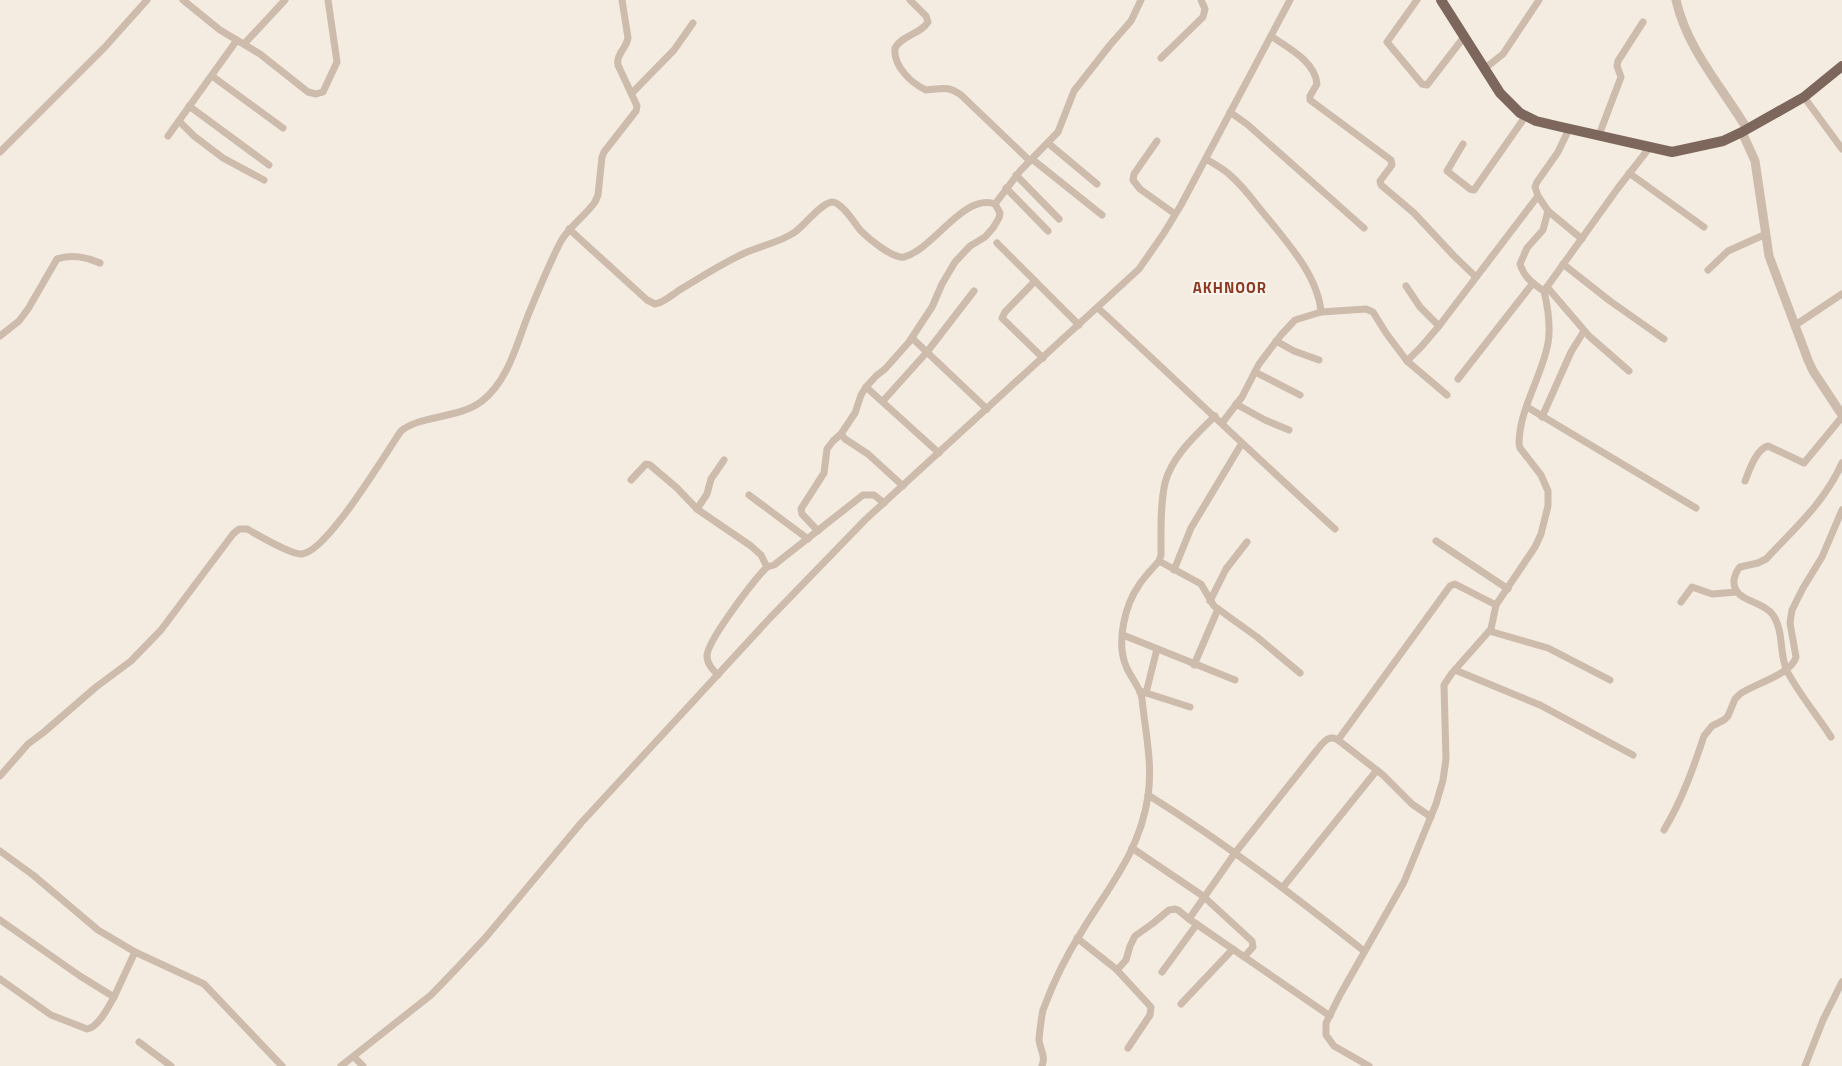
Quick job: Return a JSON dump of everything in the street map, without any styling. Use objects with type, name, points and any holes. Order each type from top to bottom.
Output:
[{"type":"main road","points":[[1441,0],[1500,93],[1525,117],[1564,128],[1672,152],[1723,141],[1745,130],[1804,96],[1842,66]]},
{"type":"street","points":[[0,152],[105,47],[147,0]]},
{"type":"street","points":[[183,0],[220,30],[260,54],[312,94],[320,94],[323,92],[338,62],[328,0]]},
{"type":"street","points":[[244,44],[285,0]]},
{"type":"street","points":[[0,776],[28,744],[96,687],[131,661],[161,630],[233,534],[239,529],[247,529],[297,554],[310,552],[338,522],[368,481],[401,431],[406,427],[415,424],[454,414],[482,401],[492,392],[512,359],[529,313],[562,241],[595,202],[598,195],[604,152],[636,111],[637,106],[632,92],[618,65],[617,60],[627,43],[628,38],[622,0]]},
{"type":"street","points":[[910,0],[926,16],[928,22],[924,27],[907,37],[895,48],[896,60],[904,74],[916,85],[926,90],[947,87],[961,95],[1031,160],[1102,216]]},
{"type":"street","points":[[995,204],[1016,175],[1048,143],[1061,126],[1074,91],[1131,21],[1141,0]]},
{"type":"street","points":[[1161,58],[1204,14],[1205,9],[1201,0]]},
{"type":"street","points":[[341,1066],[430,995],[458,967],[486,937],[581,823],[770,618],[860,526],[1139,269],[1176,214],[1290,0]]},
{"type":"street","points":[[1417,0],[1387,42],[1422,84],[1427,85],[1464,37]]},
{"type":"street","points":[[1484,69],[1503,54],[1539,0]]},
{"type":"street","points":[[1677,4],[1692,45],[1730,99],[1745,130],[1755,161],[1769,256],[1794,326],[1813,371],[1842,416],[1804,463],[1768,446],[1764,448],[1756,457],[1745,481]]},
{"type":"street","points":[[1599,135],[1621,77],[1617,66],[1618,61],[1643,22]]},
{"type":"street","points":[[632,92],[674,50],[693,23]]},
{"type":"street","points":[[1271,36],[1300,56],[1313,70],[1317,84],[1310,96],[1310,100],[1391,160],[1392,165],[1380,181],[1380,184],[1420,219],[1454,256],[1476,276]]},
{"type":"street","points":[[168,136],[237,40]]},
{"type":"street","points":[[212,76],[283,128]]},
{"type":"street","points":[[1804,96],[1842,149]]},
{"type":"street","points":[[189,106],[269,165]]},
{"type":"street","points":[[1230,112],[1254,129],[1364,228]]},
{"type":"street","points":[[1464,144],[1447,171],[1470,189],[1474,190],[1525,117]]},
{"type":"street","points":[[179,121],[194,136],[223,158],[264,180]]},
{"type":"street","points":[[1564,128],[1558,152],[1535,187],[1538,196],[1548,212],[1582,239]]},
{"type":"street","points":[[1157,141],[1134,174],[1133,180],[1140,189],[1176,214]]},
{"type":"street","points":[[1048,143],[1097,184]]},
{"type":"street","points":[[1369,1066],[1334,1046],[1325,1030],[1330,1016],[1364,951],[1404,882],[1431,818],[1445,769],[1443,689],[1446,681],[1490,630],[1493,623],[1496,605],[1535,547],[1541,534],[1548,506],[1548,491],[1546,484],[1519,444],[1527,407],[1548,342],[1548,308],[1545,289],[1629,173],[1650,147]]},
{"type":"street","points":[[1206,159],[1230,175],[1296,253],[1318,295],[1321,308]]},
{"type":"street","points":[[1629,173],[1704,227]]},
{"type":"street","points":[[1016,175],[1058,219]]},
{"type":"street","points":[[1006,188],[1048,231]]},
{"type":"street","points":[[1407,361],[1439,326],[1538,196]]},
{"type":"street","points":[[570,230],[647,300],[655,304],[732,260],[794,233],[823,207],[831,202],[838,204],[869,238],[891,254],[900,257],[908,255],[920,248],[949,223],[975,205],[985,203],[995,204]]},
{"type":"street","points":[[818,531],[802,514],[801,509],[824,473],[827,450],[833,441],[841,434],[855,413],[861,395],[866,387],[885,369],[912,338],[932,307],[942,284],[955,262],[970,246],[985,237],[993,228],[999,218],[1000,212],[995,204]]},
{"type":"street","points":[[1548,212],[1543,230],[1527,248],[1521,259],[1522,270],[1533,283],[1545,289],[1606,352],[1629,371]]},
{"type":"street","points":[[1708,270],[1728,252],[1766,234]]},
{"type":"street","points":[[997,243],[1079,325]]},
{"type":"street","points":[[0,336],[19,320],[28,310],[57,260],[62,258],[88,258],[100,263]]},
{"type":"street","points":[[1564,264],[1610,301],[1664,339]]},
{"type":"street","points":[[1035,281],[1005,312],[1002,318],[1043,358]]},
{"type":"street","points":[[1458,379],[1533,283]]},
{"type":"street","points":[[1406,286],[1420,307],[1439,326]]},
{"type":"street","points":[[883,401],[927,352],[974,291]]},
{"type":"street","points":[[1794,326],[1842,294]]},
{"type":"street","points":[[1098,308],[1335,529]]},
{"type":"street","points":[[1222,423],[1236,404],[1276,341],[1295,320],[1321,308],[1366,309],[1373,312],[1386,333],[1407,361],[1447,395]]},
{"type":"street","points":[[1542,417],[1570,352],[1584,330]]},
{"type":"street","points":[[912,338],[987,408]]},
{"type":"street","points":[[1276,341],[1294,351],[1319,360]]},
{"type":"street","points":[[1255,372],[1300,395]]},
{"type":"street","points":[[866,387],[939,453]]},
{"type":"street","points":[[1236,404],[1265,420],[1289,430]]},
{"type":"street","points":[[1527,407],[1696,508]]},
{"type":"street","points":[[1190,707],[1143,692],[1125,665],[1122,648],[1125,619],[1135,592],[1138,585],[1159,561],[1161,555],[1164,491],[1168,476],[1176,460],[1212,414]]},
{"type":"street","points":[[841,434],[845,439],[868,454],[902,486]]},
{"type":"street","points":[[1174,570],[1191,528],[1242,443]]},
{"type":"street","points":[[697,509],[707,494],[710,479],[724,460]]},
{"type":"street","points":[[632,480],[647,463],[677,488],[697,509],[751,546],[759,553],[767,567]]},
{"type":"street","points":[[1831,737],[1790,666],[1778,628],[1771,612],[1744,598],[1737,592],[1734,584],[1737,570],[1743,565],[1762,561],[1817,505],[1828,491],[1842,463]]},
{"type":"street","points":[[749,495],[808,539]]},
{"type":"street","points":[[718,675],[708,662],[708,651],[740,599],[767,567],[774,565],[863,496],[874,495],[884,503]]},
{"type":"street","points":[[1664,830],[1693,773],[1704,736],[1708,730],[1724,720],[1735,699],[1740,694],[1790,666],[1796,657],[1790,623],[1792,610],[1803,588],[1822,557],[1842,510]]},
{"type":"street","points":[[1436,541],[1508,589]]},
{"type":"street","points":[[1210,601],[1226,570],[1247,542]]},
{"type":"street","points":[[1159,561],[1201,584],[1210,601],[1218,609],[1257,637],[1300,673]]},
{"type":"street","points":[[1338,740],[1450,586],[1455,584],[1496,605]]},
{"type":"street","points":[[1681,602],[1692,587],[1712,594],[1737,592]]},
{"type":"street","points":[[1194,665],[1218,609]]},
{"type":"street","points":[[1490,630],[1548,648],[1610,680]]},
{"type":"street","points":[[1123,635],[1194,665],[1235,680]]},
{"type":"street","points":[[1042,1066],[1044,1057],[1039,1038],[1042,1024],[1042,1012],[1057,977],[1077,938],[1115,882],[1139,832],[1148,795],[1148,750],[1143,692],[1157,650]]},
{"type":"street","points":[[1455,670],[1540,705],[1633,755]]},
{"type":"street","points":[[1189,919],[1203,896],[1235,853],[1317,750],[1329,738],[1335,738],[1338,740],[1377,770],[1412,804],[1431,818]]},
{"type":"street","points":[[1283,887],[1377,770]]},
{"type":"street","points":[[1148,795],[1183,816],[1283,887],[1364,951]]},
{"type":"street","points":[[1132,848],[1203,896],[1252,941],[1253,947],[1244,957]]},
{"type":"street","points":[[0,851],[33,875],[98,930],[135,952],[204,984],[282,1066]]},
{"type":"street","points":[[1117,970],[1126,960],[1135,936],[1169,910],[1175,909],[1330,1016]]},
{"type":"street","points":[[0,920],[74,972],[114,997]]},
{"type":"street","points":[[1162,972],[1196,924]]},
{"type":"street","points":[[1077,938],[1117,970],[1148,1003],[1152,1010],[1128,1048]]},
{"type":"street","points":[[1181,1004],[1233,949]]},
{"type":"street","points":[[0,979],[51,1015],[87,1029],[92,1027],[103,1015],[114,997],[135,952]]},
{"type":"street","points":[[1805,1066],[1823,1020],[1842,982]]},
{"type":"street","points":[[139,1042],[171,1066]]},
{"type":"street","points":[[354,1057],[362,1066]]},
{"type":"district","name":"AKHNOOR","points":[[1230,288]]}]
